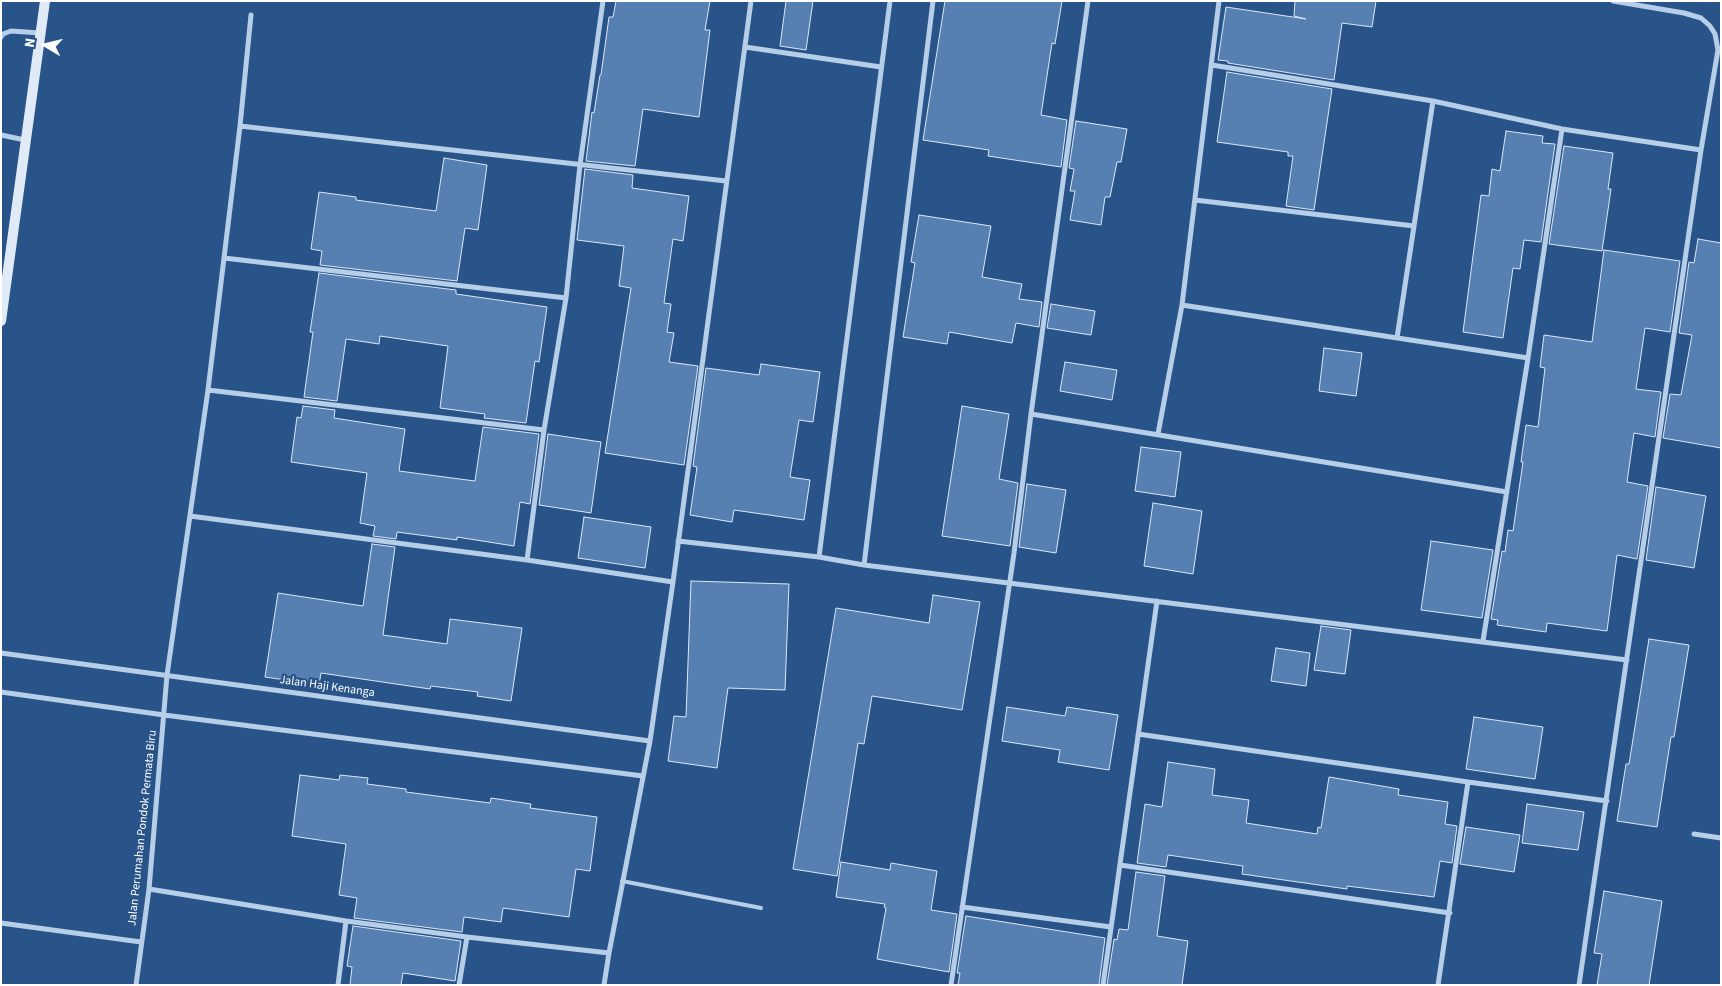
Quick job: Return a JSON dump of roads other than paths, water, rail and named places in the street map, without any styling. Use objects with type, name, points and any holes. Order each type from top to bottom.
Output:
[{"type":"street","points":[[1,321],[5,263],[26,140],[45,1]]},
{"type":"street","points":[[527,560],[544,430],[566,298],[580,165],[603,1]]},
{"type":"street","points":[[604,985],[622,881],[650,741],[751,1]]},
{"type":"street","points":[[819,557],[890,1]]},
{"type":"street","points":[[864,564],[933,1]]},
{"type":"street","points":[[950,985],[1016,544],[1031,414],[1088,1]]},
{"type":"street","points":[[1158,434],[1182,305],[1219,1]]},
{"type":"street","points":[[1579,985],[1701,150],[1718,50],[1715,34],[1710,26],[1701,18],[1613,1]]},
{"type":"street","name":"Jalan Perumahan Pondok Permata Biru","points":[[142,985],[136,984],[149,889],[167,675],[208,390],[240,126],[251,15]]},
{"type":"street","points":[[1,37],[3,34],[11,32],[40,33]]},
{"type":"street","points":[[745,47],[881,67]]},
{"type":"street","points":[[1212,65],[1434,101],[1562,129],[1701,150]]},
{"type":"street","points":[[1398,338],[1434,101]]},
{"type":"street","points":[[240,126],[726,181]]},
{"type":"street","points":[[1483,641],[1562,129]]},
{"type":"street","points":[[1,135],[26,140]]},
{"type":"street","points":[[1195,200],[1414,226]]},
{"type":"street","points":[[224,258],[566,298]]},
{"type":"street","points":[[1182,305],[1528,358]]},
{"type":"street","points":[[208,390],[544,430]]},
{"type":"street","points":[[1031,414],[1507,492]]},
{"type":"street","points":[[190,516],[527,560],[673,582]]},
{"type":"street","points":[[678,541],[819,557],[1627,660]]},
{"type":"street","points":[[1103,985],[1157,601]]},
{"type":"street","name":"Jalan Haji Kenanga","points":[[1,653],[650,741]]},
{"type":"street","points":[[1,692],[164,715],[643,776]]},
{"type":"street","points":[[1138,734],[1607,801]]},
{"type":"street","points":[[1438,985],[1468,782]]},
{"type":"street","points":[[1694,834],[1721,838]]},
{"type":"street","points":[[1120,865],[1450,913]]},
{"type":"street","points":[[149,889],[346,921],[609,953]]},
{"type":"street","points":[[962,907],[1111,927]]},
{"type":"street","points":[[338,985],[346,921]]},
{"type":"street","name":"Jalan Perumahan Pondok Permata Biru","points":[[1,923],[141,942]]},
{"type":"street","points":[[459,985],[467,937]]},
{"type":"lane","points":[[622,881],[760,908]]}]
